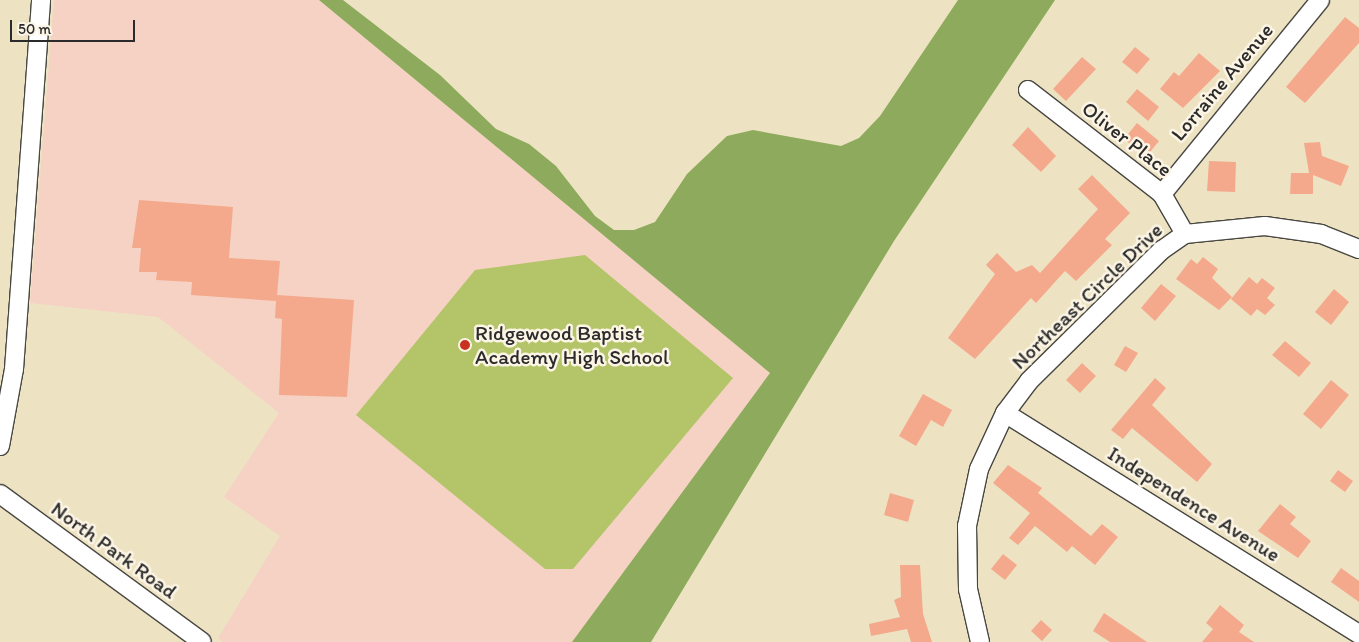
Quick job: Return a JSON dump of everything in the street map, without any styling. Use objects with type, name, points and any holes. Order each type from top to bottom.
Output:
[{"type":"street","points":[[0,446],[14,369],[41,0]]},
{"type":"street","name":"Lorraine Avenue","points":[[1162,194],[1320,0]]},
{"type":"street","name":"Oliver Place","points":[[1028,90],[1162,194],[1185,234]]},
{"type":"street","name":"Northeast Circle Drive","points":[[980,642],[968,589],[967,526],[979,469],[1005,413],[1029,381],[1162,250],[1185,234],[1265,226],[1321,234],[1359,249]]},
{"type":"street","name":"Independence Avenue","points":[[1005,413],[1359,634]]},
{"type":"street","name":"North Park Road","points":[[0,494],[202,642]]},
{"type":"shaded area","name":"Ridgewood Baptist Academy High School","points":[[54,0],[319,0],[770,373],[572,642],[223,642],[218,638],[280,536],[224,497],[279,413],[158,317],[30,303]]},
{"type":"green space","points":[[319,0],[343,0],[440,75],[496,129],[529,144],[556,166],[595,216],[614,230],[634,230],[655,222],[687,174],[727,136],[753,130],[841,146],[859,138],[880,116],[958,0],[1055,0],[894,241],[651,642],[572,642],[770,373]]},
{"type":"green space","points":[[585,255],[733,378],[573,569],[545,569],[356,415],[475,270]]},
{"type":"building","points":[[1345,17],[1359,28],[1359,43],[1305,103],[1286,87]]},
{"type":"building","points":[[1135,47],[1150,59],[1137,74],[1122,62]]},
{"type":"building","points":[[1199,53],[1220,71],[1183,108],[1160,89],[1174,72],[1179,76]]},
{"type":"building","points":[[1082,57],[1096,69],[1066,101],[1053,89]]},
{"type":"building","points":[[1137,89],[1159,107],[1148,121],[1126,102]]},
{"type":"building","points":[[1137,123],[1159,141],[1146,157],[1124,139]]},
{"type":"building","points":[[1028,127],[1056,156],[1041,172],[1012,145]]},
{"type":"building","points":[[1320,142],[1322,156],[1349,166],[1341,186],[1313,175],[1313,194],[1290,194],[1291,173],[1309,173],[1304,143]]},
{"type":"building","points":[[1209,161],[1236,162],[1235,192],[1207,191]]},
{"type":"building","points":[[1092,175],[1130,213],[1105,239],[1112,245],[1076,281],[1065,271],[1036,303],[1031,298],[975,359],[948,338],[995,274],[986,265],[997,253],[1016,272],[1032,265],[1040,273],[1098,209],[1078,189]]},
{"type":"building","points":[[139,200],[233,207],[229,258],[280,261],[277,295],[354,300],[347,397],[279,395],[282,319],[275,318],[276,301],[191,295],[192,282],[156,280],[157,272],[139,272],[141,248],[132,248]]},
{"type":"building","points":[[1203,257],[1218,269],[1212,278],[1232,297],[1219,310],[1176,279],[1191,259],[1197,264]]},
{"type":"building","points":[[1249,277],[1257,284],[1262,278],[1275,288],[1267,298],[1275,305],[1265,315],[1257,309],[1251,316],[1231,299]]},
{"type":"building","points":[[1161,284],[1176,296],[1155,321],[1141,308]]},
{"type":"building","points":[[1334,289],[1349,302],[1331,325],[1315,312]]},
{"type":"building","points":[[1285,341],[1311,363],[1299,377],[1272,355]]},
{"type":"building","points":[[1125,346],[1138,353],[1126,372],[1114,365]]},
{"type":"building","points":[[1082,363],[1096,376],[1080,393],[1066,380]]},
{"type":"building","points":[[1155,378],[1166,388],[1152,405],[1212,464],[1197,482],[1132,428],[1123,439],[1111,430]]},
{"type":"building","points":[[1331,380],[1349,395],[1321,429],[1303,414]]},
{"type":"building","points":[[923,394],[952,410],[943,427],[931,420],[916,446],[899,436]]},
{"type":"building","points":[[1008,465],[1042,488],[1038,493],[1091,536],[1102,524],[1118,537],[1095,565],[1072,546],[1067,552],[1035,526],[1018,545],[1009,538],[1030,513],[993,483]]},
{"type":"building","points":[[1338,470],[1353,481],[1345,492],[1330,481]]},
{"type":"building","points":[[890,493],[914,500],[908,522],[884,515]]},
{"type":"building","points":[[1280,504],[1296,517],[1290,524],[1311,541],[1298,558],[1258,531]]},
{"type":"building","points":[[1003,554],[1017,565],[1005,580],[991,569]]},
{"type":"building","points":[[900,565],[920,565],[923,614],[932,642],[911,642],[907,629],[871,636],[869,624],[900,617],[894,600],[901,597]]},
{"type":"building","points":[[1341,568],[1359,581],[1359,602],[1331,582]]},
{"type":"building","points":[[1220,605],[1244,625],[1239,632],[1254,642],[1202,642],[1213,629],[1206,623]]},
{"type":"building","points":[[1104,613],[1147,642],[1110,642],[1093,631]]},
{"type":"building","points":[[1041,620],[1052,630],[1042,641],[1031,631]]},
{"type":"place","name":"Ridgewood Baptist Academy High School","points":[[465,345]]}]
